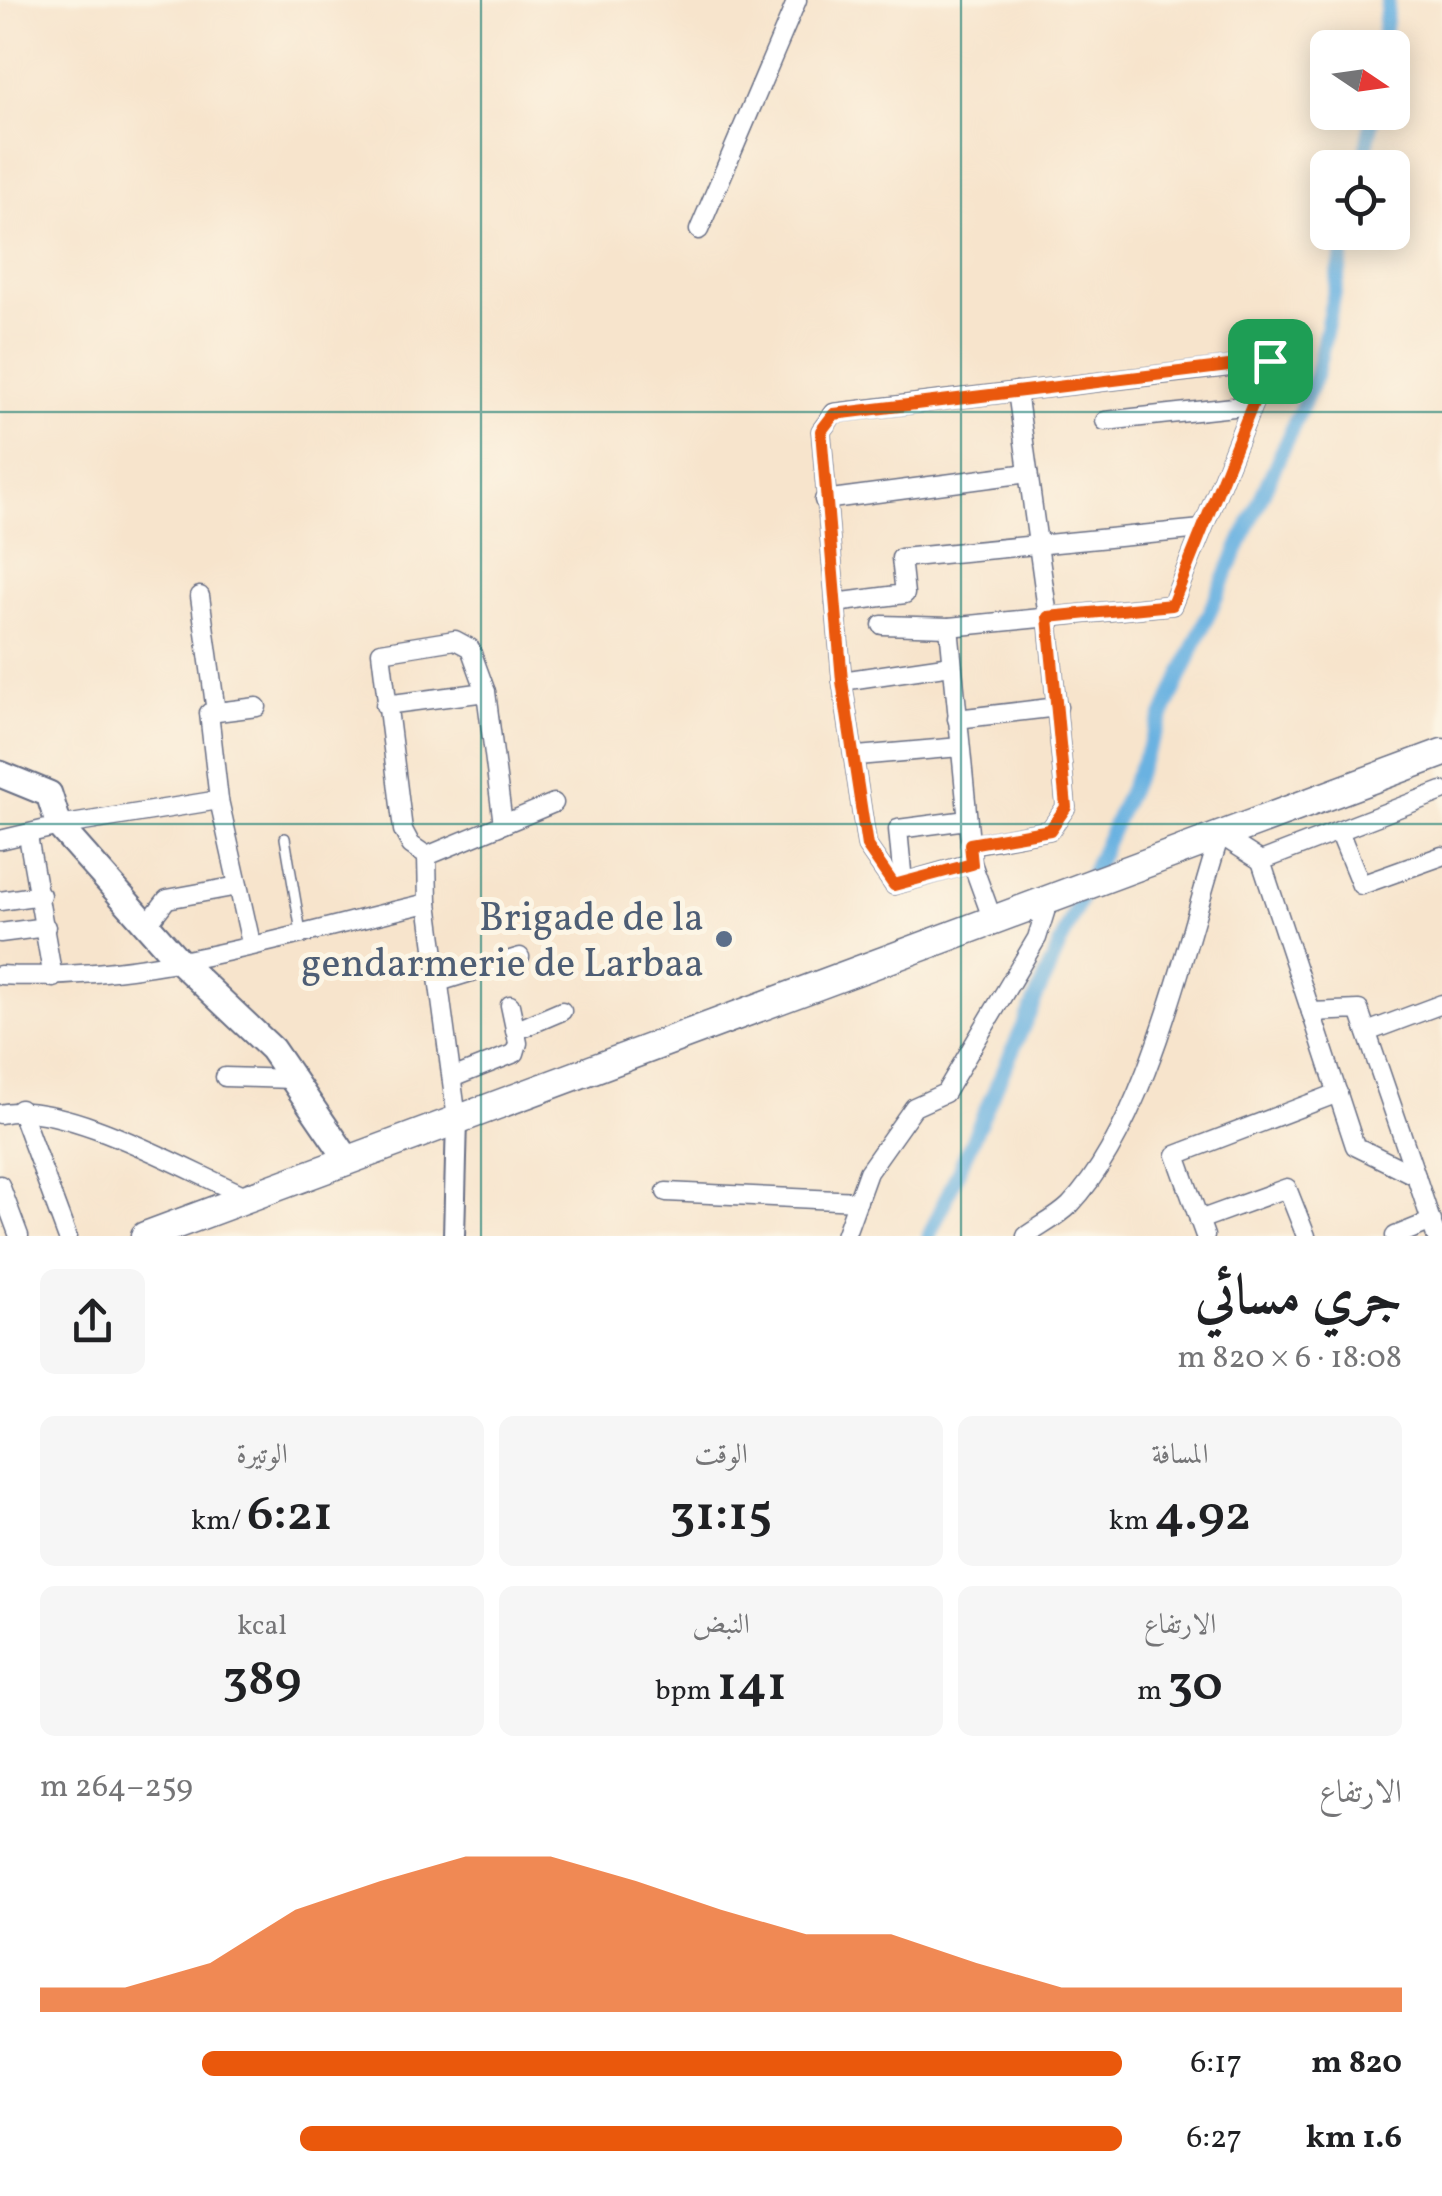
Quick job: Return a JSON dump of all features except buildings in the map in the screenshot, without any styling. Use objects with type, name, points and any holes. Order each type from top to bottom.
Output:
[{"type":"main road","points":[[144,1236],[1442,753]]},
{"type":"main road","points":[[0,774],[50,794],[59,826],[178,960],[272,1049],[348,1160]]},
{"type":"street","points":[[698,230],[797,0]]},
{"type":"street","points":[[882,625],[949,627],[1048,617],[1172,605],[1252,405],[1278,360],[1017,390],[834,414],[821,431],[842,681],[857,756],[867,846],[894,885],[971,854],[1050,830],[1066,807],[1048,617],[1017,390]]},
{"type":"street","points":[[1105,421],[1252,405]]},
{"type":"street","points":[[824,500],[1028,474]]},
{"type":"street","points":[[834,603],[905,594],[901,558],[1202,529]]},
{"type":"street","points":[[200,596],[216,712]]},
{"type":"street","points":[[949,627],[971,854],[992,918]]},
{"type":"street","points":[[426,856],[411,845],[403,830],[381,652],[455,640],[470,648],[486,692],[503,824]]},
{"type":"street","points":[[842,681],[952,665]]},
{"type":"street","points":[[385,704],[486,692]]},
{"type":"street","points":[[251,943],[219,800],[209,713],[257,707]]},
{"type":"street","points":[[957,720],[1058,707]]},
{"type":"street","points":[[857,756],[960,747]]},
{"type":"street","points":[[1261,861],[1442,791]]},
{"type":"street","points":[[0,840],[59,826],[219,800]]},
{"type":"street","points":[[426,856],[554,803]]},
{"type":"street","points":[[903,882],[898,829],[967,820]]},
{"type":"street","points":[[1340,831],[1361,886],[1442,856]]},
{"type":"street","points":[[1026,1236],[1068,1207],[1116,1139],[1138,1094],[1220,835],[1261,861],[1355,1146],[1416,1176]]},
{"type":"street","points":[[28,836],[53,978]]},
{"type":"street","points":[[426,856],[428,903],[458,1119],[454,1236]]},
{"type":"street","points":[[147,925],[167,899],[238,886]]},
{"type":"street","points":[[845,1236],[868,1172],[914,1108],[945,1093],[1060,892]]},
{"type":"street","points":[[0,901],[41,895]]},
{"type":"street","points":[[0,975],[53,978],[178,960],[428,903]]},
{"type":"street","points":[[0,933],[46,927]]},
{"type":"street","points":[[438,982],[520,957]]},
{"type":"street","points":[[1367,1032],[1442,1004]]},
{"type":"street","points":[[452,1078],[515,1053],[516,1031],[510,1005]]},
{"type":"street","points":[[1311,1012],[1359,1010],[1434,1229],[1395,1236]]},
{"type":"street","points":[[516,1031],[562,1011]]},
{"type":"street","points":[[225,1077],[293,1079]]},
{"type":"street","points":[[1306,1236],[1287,1188],[1202,1228],[1176,1154],[1338,1093]]},
{"type":"street","points":[[0,1114],[20,1109],[81,1123],[248,1198]]},
{"type":"street","points":[[20,1109],[67,1236]]},
{"type":"street","points":[[0,1186],[18,1236]]},
{"type":"street","points":[[666,1192],[858,1200]]},
{"type":"lane","points":[[285,838],[301,932]]},
{"type":"waterway","points":[[1384,30],[1388,0]]},
{"type":"waterway","points":[[1366,150],[1370,130]]},
{"type":"waterway","points":[[929,1236],[1316,375],[1344,250]]},
{"type":"place","name":"Brigade de la gendarmerie de Larbaa","points":[[724,939]]},
{"type":"route","points":[[1270,361],[1172,605],[1048,617],[1066,807],[1050,830],[970,844],[972,864],[894,885],[867,846],[857,756],[842,681],[824,500],[821,431],[826,421],[834,414],[1270,361]]}]
